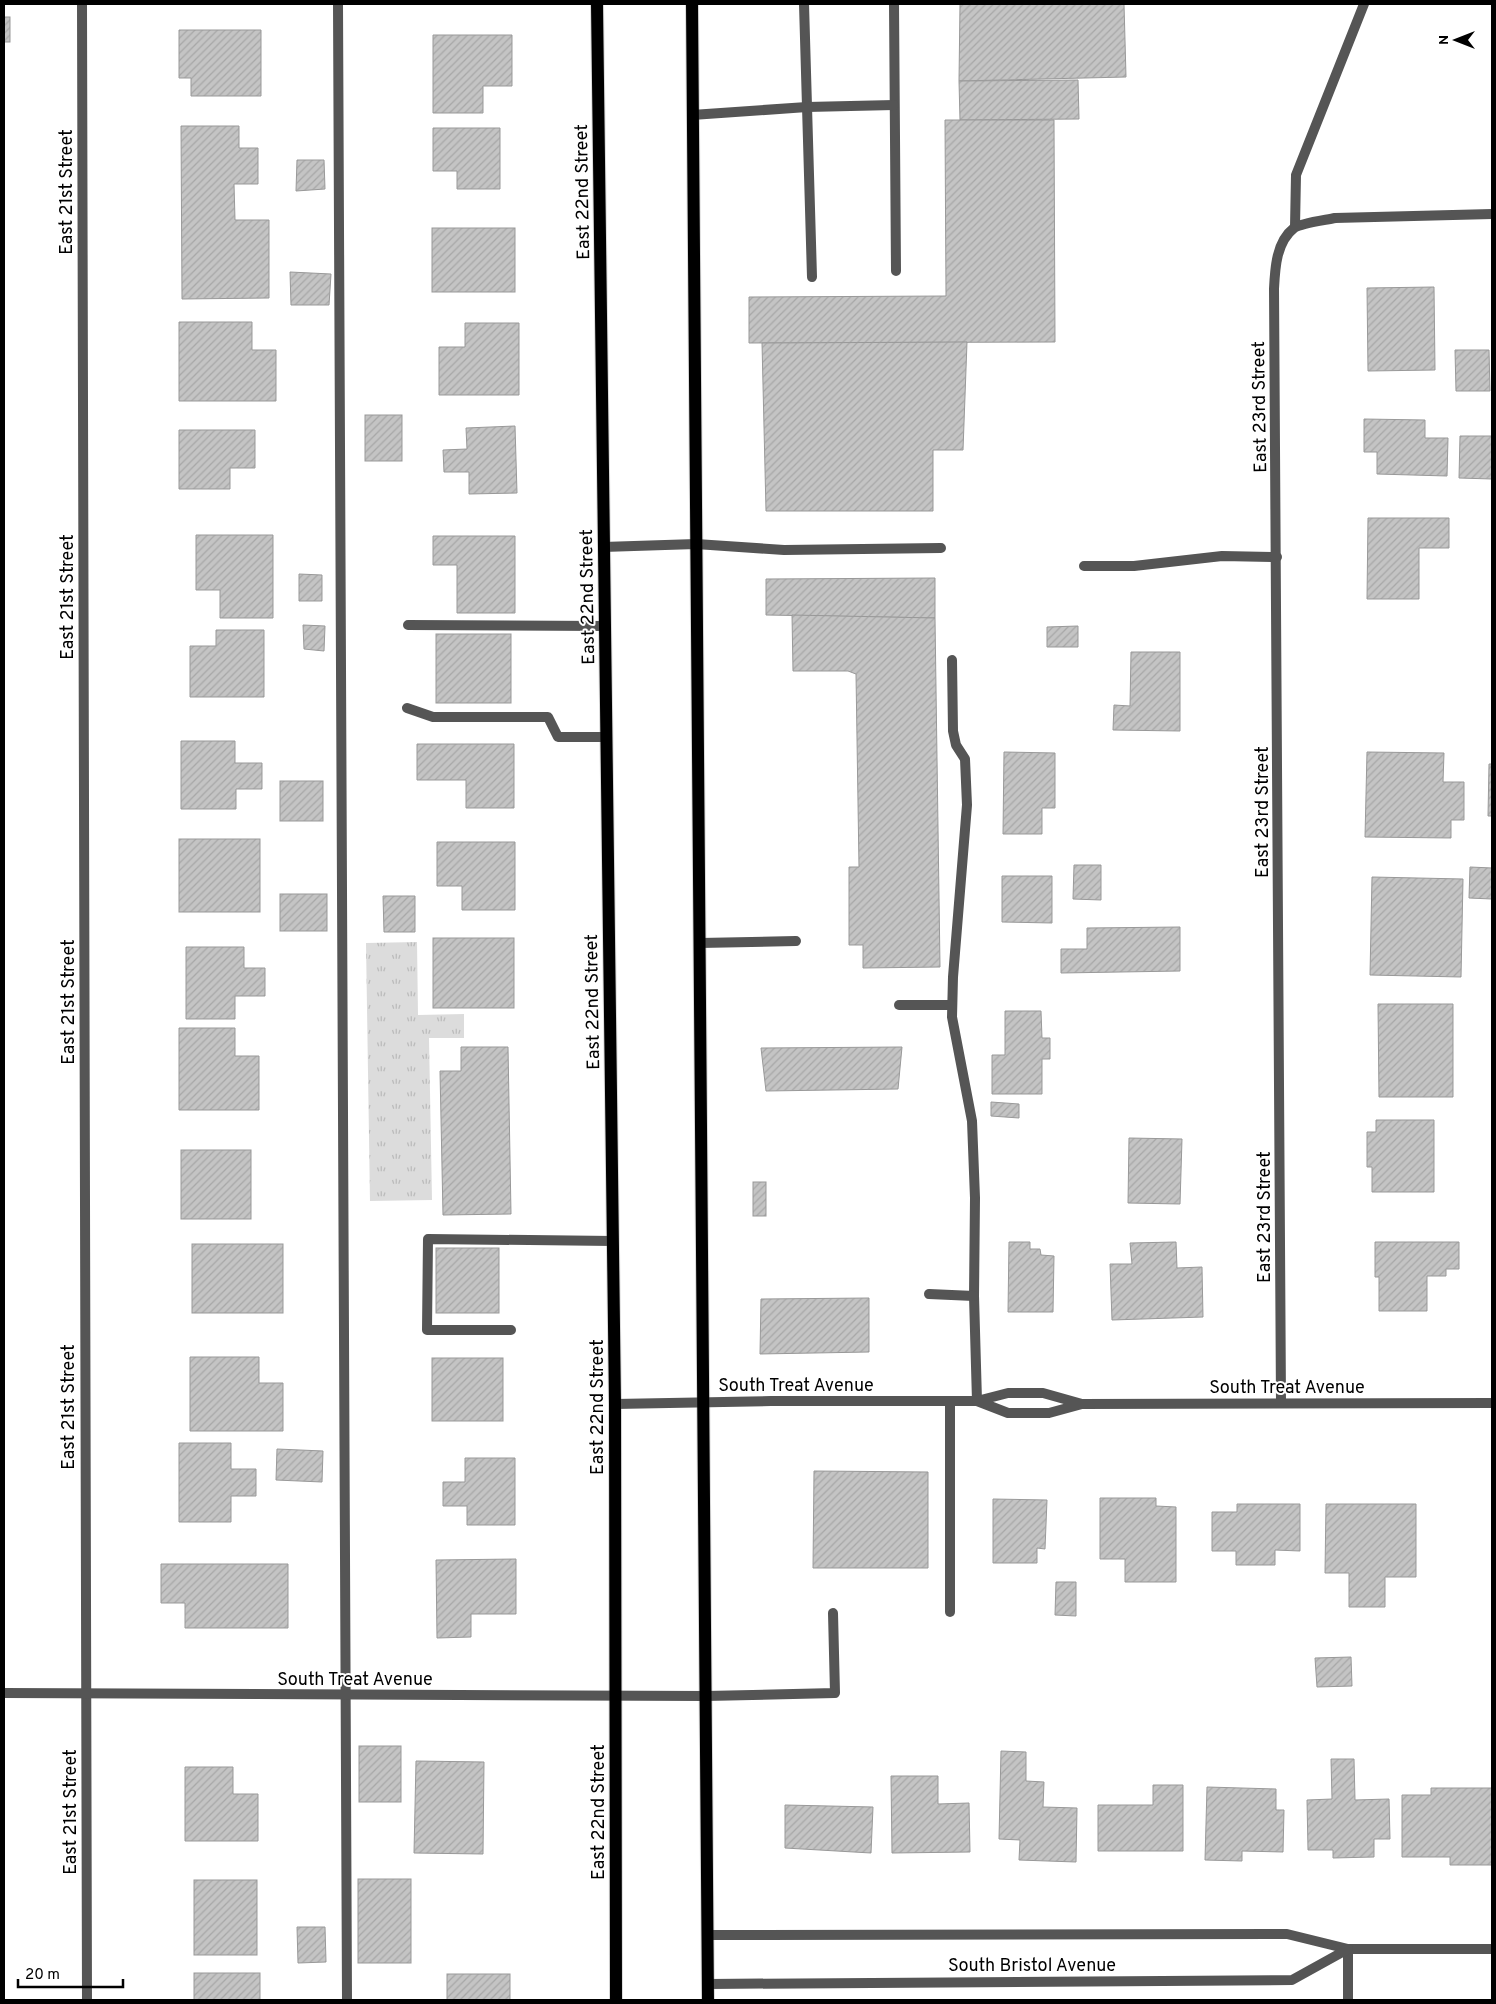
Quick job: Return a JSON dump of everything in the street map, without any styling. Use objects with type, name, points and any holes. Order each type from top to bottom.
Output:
[{"type":"main road","name":"East 22nd Street","points":[[597,4],[615,1404],[616,2000]]},
{"type":"main road","points":[[692,4],[708,2000]]},
{"type":"street","name":"East 21st Street","points":[[82,4],[87,2000]]},
{"type":"street","points":[[338,4],[347,2000]]},
{"type":"street","points":[[804,4],[812,277]]},
{"type":"street","points":[[894,4],[896,271]]},
{"type":"street","points":[[1364,4],[1296,175],[1295,227],[1335,218],[1492,214]]},
{"type":"street","points":[[692,116],[808,107],[894,105]]},
{"type":"street","name":"East 23rd Street","points":[[1281,1403],[1274,289],[1276,262],[1283,242],[1295,227]]},
{"type":"street","points":[[603,547],[696,544],[784,550],[941,548]]},
{"type":"street","points":[[1084,566],[1134,566],[1222,556],[1277,557]]},
{"type":"street","points":[[408,625],[604,626]]},
{"type":"street","points":[[952,660],[953,731],[956,745],[964,759],[968,805],[953,977],[952,1017],[972,1121],[975,1198],[974,1296],[977,1401]]},
{"type":"street","points":[[406,708],[433,717],[548,717],[558,737],[606,737]]},
{"type":"street","points":[[700,943],[796,941]]},
{"type":"street","points":[[899,1004],[952,1005]]},
{"type":"street","points":[[511,1330],[428,1330],[428,1239],[613,1240]]},
{"type":"street","points":[[929,1294],[974,1296]]},
{"type":"street","name":"South Treat Avenue","points":[[615,1404],[977,1401],[1008,1393],[1043,1393],[1082,1404]]},
{"type":"street","points":[[950,1401],[950,1612]]},
{"type":"street","name":"South Treat Avenue","points":[[977,1401],[1008,1413],[1049,1413],[1082,1404],[1492,1403]]},
{"type":"street","name":"South Treat Avenue","points":[[4,1693],[616,1697],[835,1693],[833,1612]]},
{"type":"street","name":"South Bristol Avenue","points":[[708,1935],[1287,1934],[1348,1950],[1492,1949]]},
{"type":"street","points":[[1348,1950],[1348,2000]]},
{"type":"street","name":"South Bristol Avenue","points":[[708,1984],[1292,1980],[1348,1950]]},
{"type":"green space","points":[[417,942],[418,1015],[464,1014],[464,1038],[429,1038],[432,1200],[370,1201],[366,943]]},
{"type":"building","points":[[960,4],[1124,4],[1126,77],[959,81]]},
{"type":"building","points":[[4,17],[10,17],[10,42],[4,42]]},
{"type":"building","points":[[179,30],[261,30],[261,96],[191,96],[191,78],[179,78]]},
{"type":"building","points":[[433,35],[512,35],[512,86],[483,86],[483,113],[433,113]]},
{"type":"building","points":[[1078,80],[1079,119],[960,120],[959,81]]},
{"type":"building","points":[[945,120],[1054,120],[1055,342],[749,343],[749,297],[946,296]]},
{"type":"building","points":[[181,126],[239,126],[239,148],[258,148],[258,184],[234,184],[235,220],[269,220],[269,298],[182,299]]},
{"type":"building","points":[[433,128],[500,128],[500,189],[457,189],[457,171],[433,171]]},
{"type":"building","points":[[297,160],[324,160],[325,189],[296,191]]},
{"type":"building","points":[[432,228],[515,228],[515,292],[432,292]]},
{"type":"building","points":[[290,272],[331,274],[329,305],[291,305]]},
{"type":"building","points":[[1434,287],[1435,370],[1368,371],[1367,288]]},
{"type":"building","points":[[179,322],[252,322],[252,350],[276,350],[276,401],[179,401]]},
{"type":"building","points":[[465,323],[519,323],[519,395],[439,395],[439,347],[465,347]]},
{"type":"building","points":[[967,342],[963,450],[933,450],[933,511],[766,511],[762,343]]},
{"type":"building","points":[[1455,350],[1489,350],[1490,391],[1456,391]]},
{"type":"building","points":[[365,415],[402,415],[402,461],[365,461]]},
{"type":"building","points":[[1364,419],[1425,420],[1425,438],[1448,438],[1447,476],[1377,474],[1377,452],[1364,452]]},
{"type":"building","points":[[515,426],[517,493],[469,494],[469,472],[444,472],[443,450],[467,449],[466,428]]},
{"type":"building","points":[[179,430],[255,430],[255,468],[230,468],[230,489],[179,489]]},
{"type":"building","points":[[1460,436],[1492,436],[1492,479],[1459,478]]},
{"type":"building","points":[[1368,518],[1449,518],[1449,548],[1419,548],[1419,599],[1367,599]]},
{"type":"building","points":[[196,535],[273,535],[273,618],[220,618],[220,590],[196,590]]},
{"type":"building","points":[[433,536],[515,536],[515,613],[457,613],[457,565],[433,565]]},
{"type":"building","points":[[299,574],[322,575],[322,601],[299,601]]},
{"type":"building","points":[[935,578],[935,618],[766,615],[766,579]]},
{"type":"building","points":[[792,615],[935,618],[940,967],[863,968],[863,945],[849,945],[849,867],[859,867],[856,674],[848,671],[793,671]]},
{"type":"building","points":[[303,625],[325,626],[324,651],[304,649]]},
{"type":"building","points":[[1078,626],[1078,647],[1047,647],[1047,627]]},
{"type":"building","points":[[216,630],[264,630],[264,697],[190,697],[190,646],[216,646]]},
{"type":"building","points":[[436,634],[511,634],[511,703],[436,703]]},
{"type":"building","points":[[1131,652],[1180,652],[1180,731],[1113,730],[1114,705],[1130,706]]},
{"type":"building","points":[[181,741],[235,741],[235,763],[262,763],[262,789],[236,789],[236,809],[181,809]]},
{"type":"building","points":[[417,744],[514,744],[514,808],[466,808],[466,780],[417,780]]},
{"type":"building","points":[[1004,752],[1055,753],[1055,808],[1042,808],[1042,834],[1003,834]]},
{"type":"building","points":[[1367,752],[1444,753],[1443,782],[1464,782],[1464,820],[1451,820],[1451,838],[1365,837]]},
{"type":"building","points":[[1489,764],[1492,764],[1492,816],[1488,816]]},
{"type":"building","points":[[280,781],[323,781],[323,821],[280,821]]},
{"type":"building","points":[[179,839],[260,839],[260,912],[179,912]]},
{"type":"building","points":[[437,842],[515,842],[515,910],[462,910],[462,886],[437,886]]},
{"type":"building","points":[[1074,865],[1101,865],[1101,900],[1073,899]]},
{"type":"building","points":[[1470,867],[1492,868],[1492,899],[1469,898]]},
{"type":"building","points":[[1002,876],[1052,876],[1052,923],[1002,922]]},
{"type":"building","points":[[1372,877],[1463,879],[1461,977],[1370,975]]},
{"type":"building","points":[[280,894],[327,894],[327,931],[280,931]]},
{"type":"building","points":[[383,896],[415,896],[415,932],[384,932]]},
{"type":"building","points":[[1180,927],[1180,971],[1061,973],[1061,949],[1087,949],[1087,928]]},
{"type":"building","points":[[433,938],[514,938],[514,1008],[433,1008]]},
{"type":"building","points":[[186,947],[244,947],[244,968],[265,968],[265,996],[235,996],[235,1019],[186,1019]]},
{"type":"building","points":[[1378,1004],[1453,1004],[1453,1097],[1379,1097]]},
{"type":"building","points":[[1005,1011],[1041,1011],[1042,1038],[1050,1038],[1050,1059],[1042,1059],[1042,1094],[992,1094],[992,1055],[1005,1055]]},
{"type":"building","points":[[179,1028],[235,1028],[235,1056],[259,1056],[259,1110],[179,1110]]},
{"type":"building","points":[[461,1047],[508,1047],[511,1214],[443,1215],[440,1071],[461,1071]]},
{"type":"building","points":[[902,1047],[898,1089],[766,1091],[761,1048]]},
{"type":"building","points":[[991,1102],[1019,1104],[1019,1118],[991,1116]]},
{"type":"building","points":[[1376,1120],[1434,1120],[1434,1192],[1372,1192],[1372,1167],[1367,1167],[1367,1132],[1376,1132]]},
{"type":"building","points":[[1129,1138],[1182,1139],[1180,1204],[1128,1203]]},
{"type":"building","points":[[181,1150],[251,1150],[251,1219],[181,1219]]},
{"type":"building","points":[[753,1182],[766,1182],[766,1216],[753,1216]]},
{"type":"building","points":[[1009,1242],[1030,1242],[1030,1249],[1040,1249],[1041,1255],[1054,1256],[1053,1312],[1008,1312]]},
{"type":"building","points":[[1176,1242],[1177,1268],[1202,1267],[1203,1317],[1112,1320],[1110,1264],[1132,1264],[1130,1243]]},
{"type":"building","points":[[1375,1242],[1459,1242],[1459,1269],[1446,1269],[1446,1276],[1427,1276],[1427,1311],[1379,1311],[1379,1277],[1375,1277]]},
{"type":"building","points":[[192,1244],[283,1244],[283,1313],[192,1313]]},
{"type":"building","points":[[436,1248],[499,1248],[499,1313],[436,1313]]},
{"type":"building","points":[[869,1298],[869,1352],[760,1354],[761,1299]]},
{"type":"building","points":[[190,1357],[259,1357],[259,1383],[283,1383],[283,1431],[190,1431]]},
{"type":"building","points":[[432,1358],[503,1358],[503,1421],[432,1421]]},
{"type":"building","points":[[179,1443],[231,1443],[231,1469],[256,1469],[256,1496],[231,1496],[231,1522],[179,1522]]},
{"type":"building","points":[[277,1449],[323,1451],[322,1482],[276,1480]]},
{"type":"building","points":[[465,1458],[515,1458],[515,1525],[467,1525],[467,1506],[443,1506],[443,1482],[465,1482]]},
{"type":"building","points":[[814,1471],[928,1472],[928,1568],[813,1568]]},
{"type":"building","points":[[1100,1498],[1156,1498],[1156,1506],[1176,1507],[1176,1582],[1125,1582],[1125,1559],[1100,1559]]},
{"type":"building","points":[[993,1499],[1047,1500],[1045,1549],[1037,1548],[1037,1563],[993,1563]]},
{"type":"building","points":[[1237,1504],[1300,1504],[1300,1551],[1275,1550],[1275,1565],[1236,1565],[1236,1551],[1212,1551],[1212,1512],[1237,1512]]},
{"type":"building","points":[[1326,1504],[1416,1504],[1416,1577],[1385,1577],[1385,1607],[1349,1607],[1349,1573],[1325,1573]]},
{"type":"building","points":[[516,1559],[516,1614],[471,1614],[471,1637],[437,1638],[436,1560]]},
{"type":"building","points":[[161,1564],[288,1564],[288,1628],[185,1628],[185,1603],[161,1603]]},
{"type":"building","points":[[1056,1582],[1076,1582],[1076,1616],[1055,1615]]},
{"type":"building","points":[[1351,1657],[1352,1686],[1317,1687],[1315,1658]]},
{"type":"building","points":[[359,1746],[401,1746],[401,1802],[359,1802]]},
{"type":"building","points":[[1001,1751],[1026,1752],[1026,1781],[1044,1782],[1043,1807],[1077,1808],[1076,1862],[1019,1860],[1020,1840],[999,1839]]},
{"type":"building","points":[[1331,1759],[1354,1759],[1355,1800],[1389,1799],[1390,1839],[1374,1839],[1374,1857],[1333,1858],[1333,1850],[1308,1850],[1307,1800],[1332,1799]]},
{"type":"building","points":[[416,1761],[484,1762],[483,1854],[414,1853]]},
{"type":"building","points":[[185,1767],[233,1767],[233,1794],[258,1794],[258,1841],[185,1841]]},
{"type":"building","points":[[891,1776],[938,1776],[938,1804],[969,1803],[970,1852],[892,1853]]},
{"type":"building","points":[[1153,1785],[1183,1785],[1183,1851],[1098,1851],[1098,1805],[1153,1805]]},
{"type":"building","points":[[1207,1787],[1276,1789],[1276,1810],[1284,1810],[1283,1852],[1242,1851],[1242,1861],[1205,1860]]},
{"type":"building","points":[[1431,1788],[1492,1788],[1492,1865],[1450,1865],[1450,1857],[1402,1857],[1402,1795],[1431,1795]]},
{"type":"building","points":[[785,1805],[873,1807],[871,1853],[785,1848]]},
{"type":"building","points":[[358,1879],[411,1879],[411,1963],[358,1963]]},
{"type":"building","points":[[194,1880],[257,1880],[257,1955],[194,1955]]},
{"type":"building","points":[[297,1927],[325,1927],[326,1962],[298,1963]]},
{"type":"building","points":[[194,1973],[260,1973],[260,2000],[194,2000]]},
{"type":"building","points":[[447,1974],[510,1974],[510,2000],[447,2000]]}]
